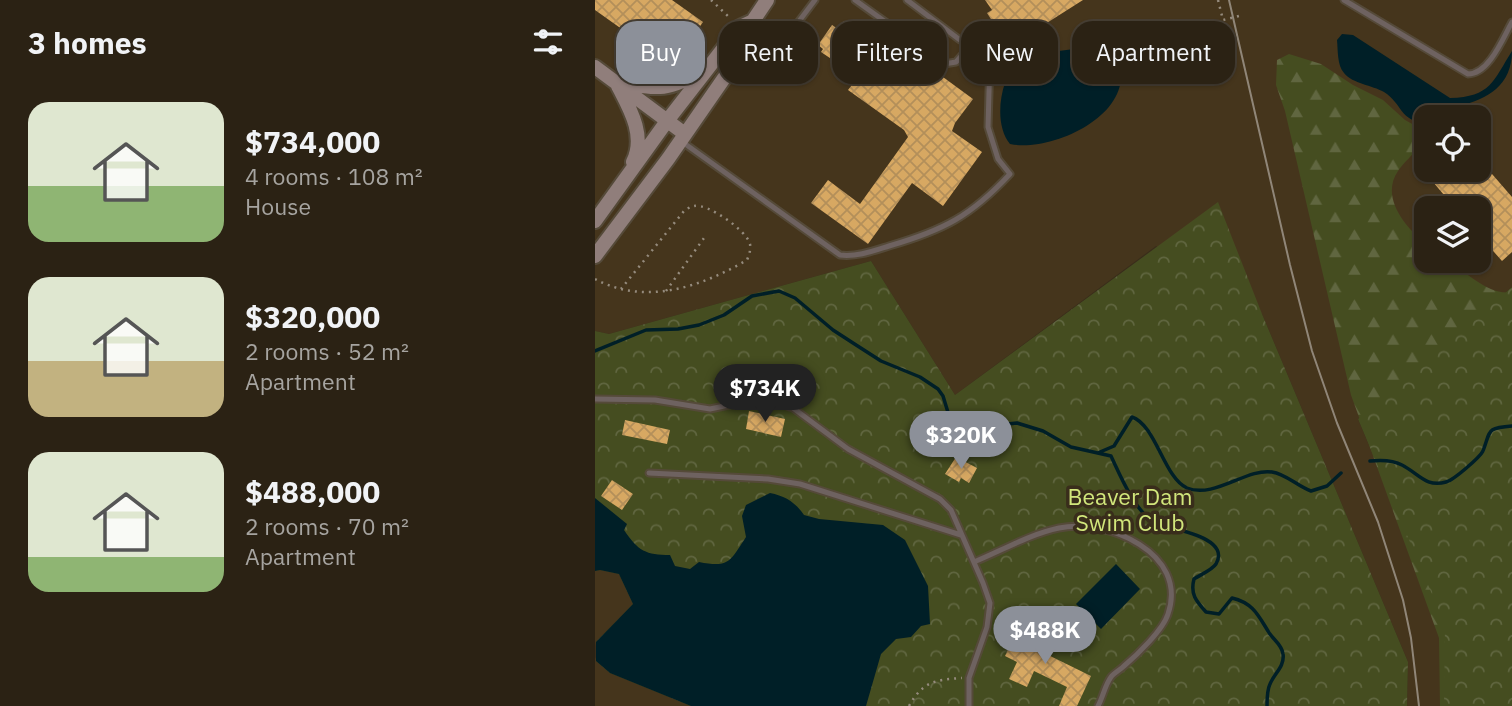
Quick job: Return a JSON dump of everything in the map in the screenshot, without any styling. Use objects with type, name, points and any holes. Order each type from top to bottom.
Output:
[{"type":"main road","points":[[753,21],[767,0]]},
{"type":"main road","points":[[595,221],[719,54]]},
{"type":"main road","points":[[615,82],[656,88],[673,86],[684,82],[717,57]]},
{"type":"main road","points":[[595,67],[667,121],[683,138]]},
{"type":"main road","points":[[615,82],[633,117],[638,152],[621,185]]},
{"type":"main road","points":[[595,256],[720,84]]},
{"type":"lane","points":[[799,21],[815,0]]},
{"type":"lane","points":[[855,0],[944,64],[956,62],[961,56]]},
{"type":"lane","points":[[907,0],[961,40]]},
{"type":"lane","points":[[1344,0],[1468,74],[1482,69],[1512,22]]},
{"type":"lane","points":[[683,138],[840,255],[867,253],[945,228],[993,192],[1010,174],[998,159],[988,127],[989,84]]},
{"type":"lane","points":[[595,399],[655,400],[710,409],[748,401],[775,402],[793,408],[848,449],[940,499],[951,510],[989,603],[987,627],[969,678],[970,704]]},
{"type":"lane","points":[[649,473],[768,479],[800,484],[961,535]]},
{"type":"lane","points":[[974,562],[1060,528],[1083,527],[1122,534],[1152,554],[1163,565],[1171,590],[1167,617],[1126,665],[1111,677],[1098,706]]},
{"type":"path","points":[[711,0],[733,20]]},
{"type":"path","points":[[1218,0],[1223,20],[1243,15]]},
{"type":"path","points":[[595,279],[621,289],[643,294],[666,291],[716,276],[747,260],[750,242],[745,234],[711,210],[700,206],[690,207],[621,289]]},
{"type":"path","points":[[666,291],[705,238]]},
{"type":"path","points":[[909,706],[914,697],[930,682],[969,678]]},
{"type":"shaded area","points":[[595,0],[1512,0],[1512,287],[1358,419],[1445,625],[1444,706],[1407,706],[1408,662],[1262,314],[1156,246],[955,395],[871,261],[609,334],[595,331]]},
{"type":"shaded area","points":[[595,571],[619,574],[633,604],[596,642],[595,647]]},
{"type":"shaded area","points":[[595,657],[610,673],[691,706],[595,706]]},
{"type":"green space","points":[[1289,54],[1321,64],[1383,100],[1414,125],[1414,152],[1398,171],[1392,191],[1397,211],[1414,233],[1414,273],[1466,273],[1486,287],[1512,292],[1481,706],[1440,706],[1439,638],[1351,395],[1285,111],[1276,85],[1277,60]]},
{"type":"green space","name":"Beaver Dam Swim Club","points":[[1218,202],[1408,662],[1407,706],[691,706],[610,673],[596,661],[596,642],[633,604],[619,574],[595,571],[595,331],[609,334],[871,261],[955,395]]},
{"type":"green space","points":[[1512,287],[1512,706],[1444,706],[1445,625],[1358,419]]},
{"type":"water","points":[[1342,34],[1353,35],[1450,98],[1483,91],[1495,79],[1512,51],[1511,63],[1503,81],[1489,94],[1462,105],[1414,105],[1414,120],[1384,92],[1352,80],[1344,73],[1339,62],[1337,40]]},
{"type":"water","points":[[1072,49],[1072,84],[1120,84],[1118,92],[1109,107],[1080,130],[1043,143],[1010,144],[1004,135],[1000,112],[1005,84],[1058,84],[1058,51]]},
{"type":"water","points":[[770,493],[789,500],[804,515],[883,525],[905,540],[928,586],[930,624],[921,626],[911,637],[896,639],[881,654],[866,706],[691,706],[610,673],[596,661],[596,642],[633,604],[619,574],[595,571],[595,498],[627,524],[624,530],[638,547],[649,553],[670,555],[675,566],[690,569],[699,562],[717,564],[728,561],[746,537],[742,516],[746,505]]},
{"type":"water","points":[[1116,564],[1140,589],[1101,629],[1076,604]]},
{"type":"building","points":[[595,0],[672,0],[702,21],[616,21],[616,25],[595,10]]},
{"type":"building","points":[[985,0],[1083,0],[1050,21],[992,21],[987,13],[992,10]]},
{"type":"building","points":[[832,25],[832,59],[821,52],[823,49],[818,45]]},
{"type":"building","points":[[947,80],[973,99],[952,131],[982,152],[943,206],[912,183],[868,244],[811,203],[828,180],[860,204],[908,137],[904,130],[848,90],[853,84],[947,84]]},
{"type":"building","points":[[1491,173],[1512,197],[1512,252],[1502,261],[1491,249],[1491,196],[1445,196],[1433,182],[1491,182]]},
{"type":"building","points":[[749,411],[785,419],[781,437],[746,429]]},
{"type":"building","points":[[625,420],[670,430],[667,444],[622,435]]},
{"type":"building","points":[[956,457],[977,468],[969,483],[961,478],[959,482],[945,474]]},
{"type":"building","points":[[612,480],[633,494],[622,510],[601,496]]},
{"type":"building","points":[[1034,619],[1049,627],[1038,650],[1091,676],[1077,706],[1059,706],[1067,687],[1034,671],[1027,687],[1009,679],[1017,662],[1005,656],[1013,639],[1023,643]]},
{"type":"waterway","points":[[595,351],[646,330],[699,325],[724,315],[752,296],[779,291],[795,298],[833,330],[881,361],[920,377],[938,389],[954,423],[970,428],[1017,423],[1043,431],[1071,447],[1111,456],[1129,493],[1149,518],[1156,523],[1197,535],[1215,547],[1219,554],[1216,564],[1194,579],[1193,593],[1202,608],[1206,612],[1219,614],[1232,598],[1245,603],[1258,615],[1281,647],[1282,662],[1269,686],[1267,706]]},
{"type":"waterway","points":[[1100,452],[1114,446],[1132,417],[1147,430],[1172,474],[1187,488],[1208,490],[1252,474],[1272,472],[1311,491],[1327,486],[1341,473]]},
{"type":"waterway","points":[[1370,461],[1395,462],[1433,483],[1446,482],[1481,454],[1491,431],[1512,426]]},
{"type":"tram line","points":[[1229,0],[1312,351],[1337,423],[1378,522],[1403,600],[1411,638],[1419,706]]}]
